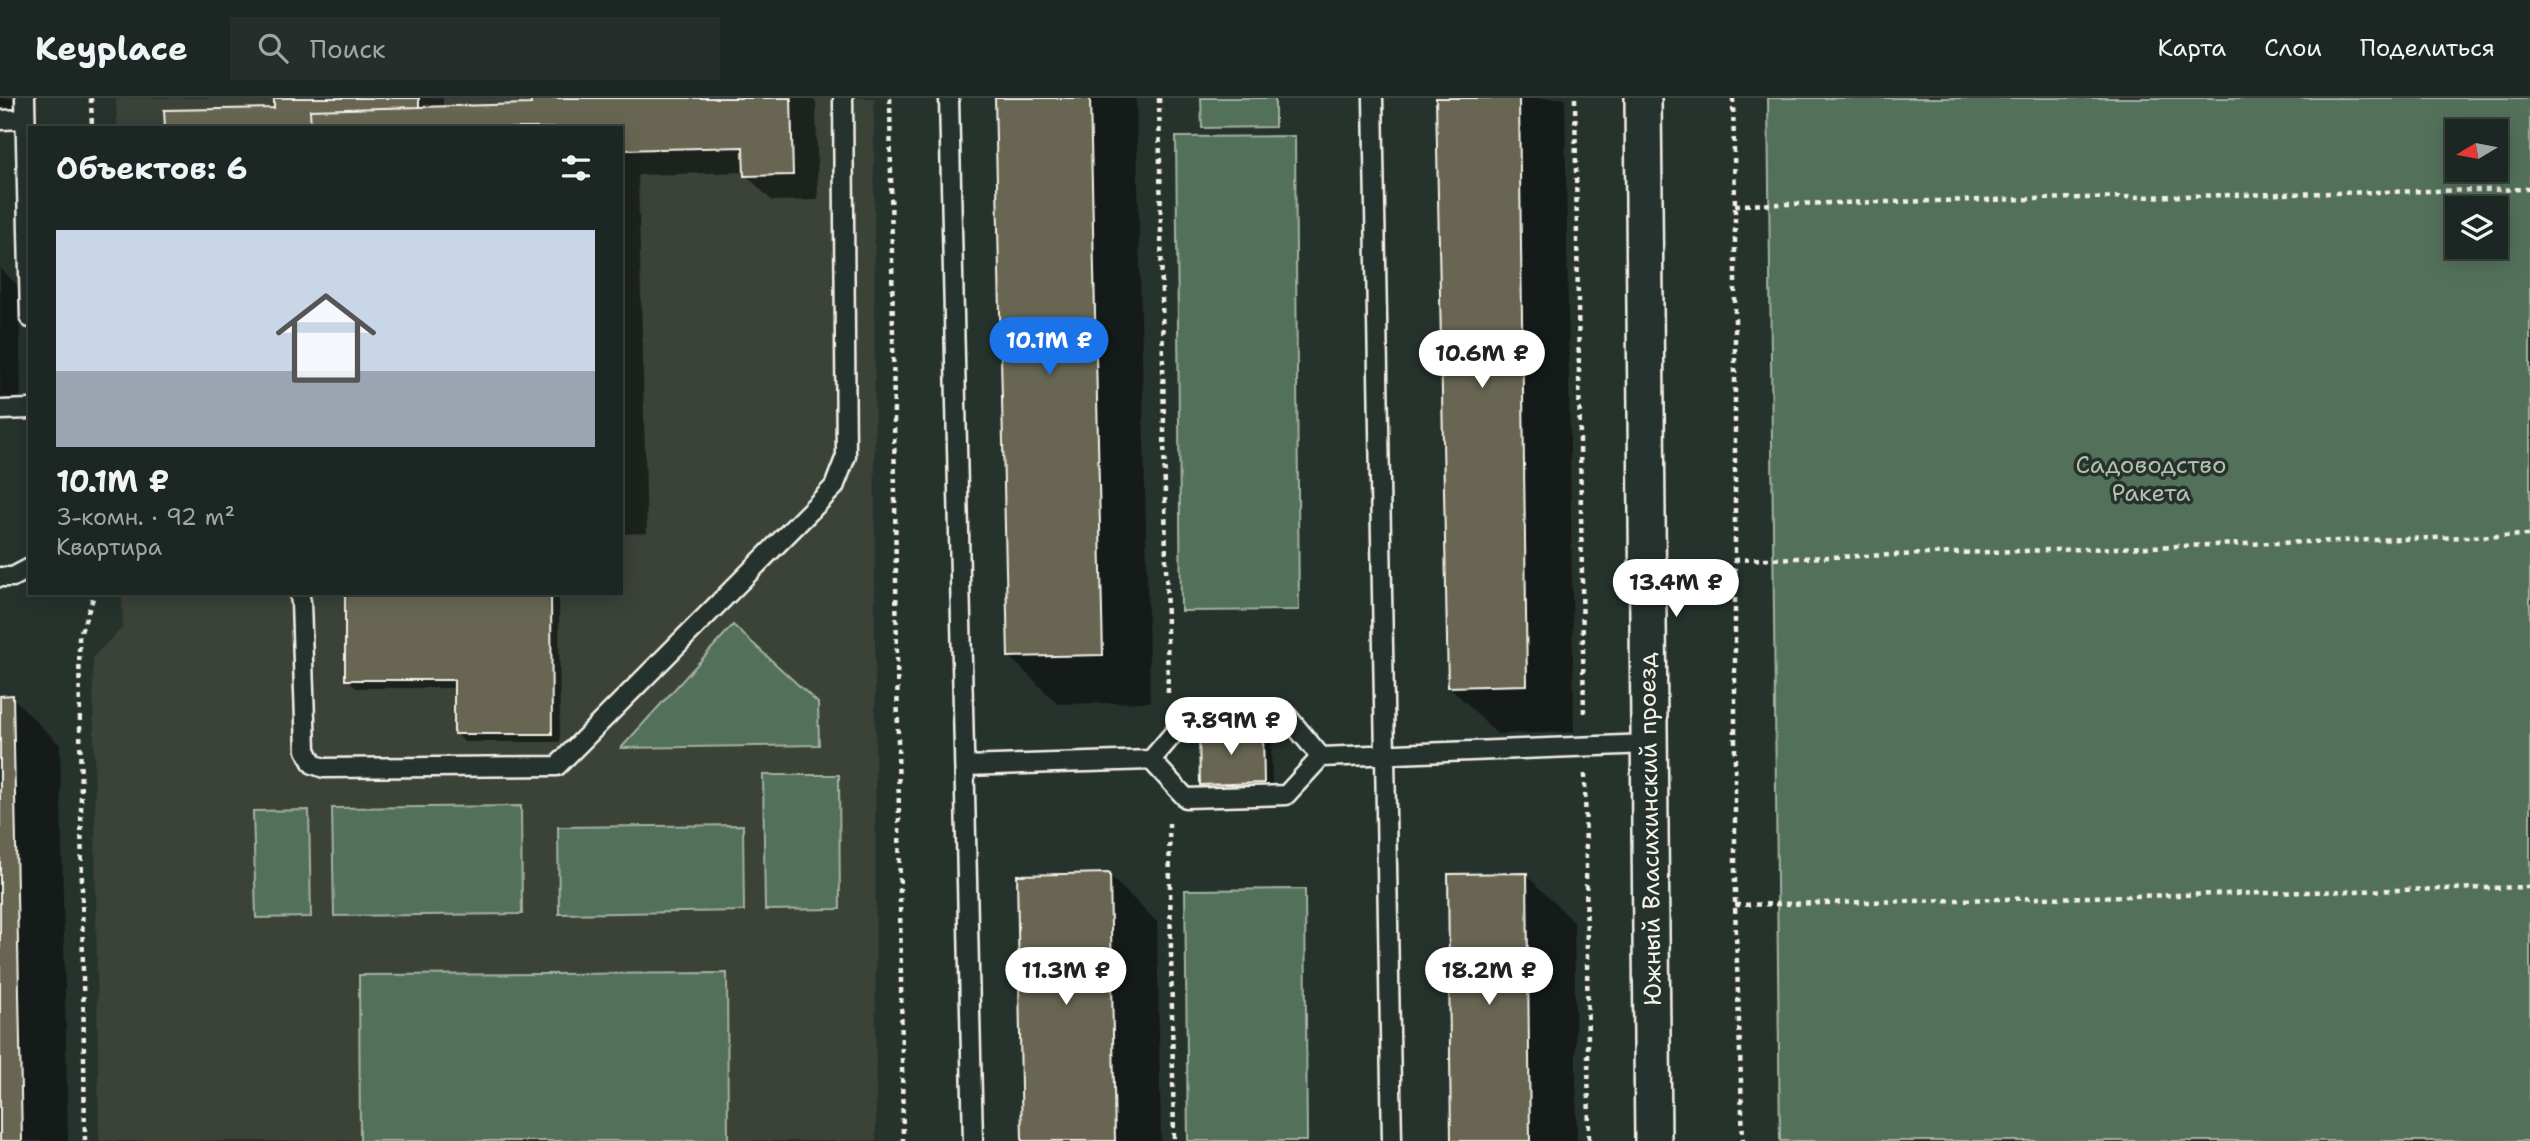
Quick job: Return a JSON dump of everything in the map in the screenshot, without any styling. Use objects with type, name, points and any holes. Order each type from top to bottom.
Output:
[{"type":"street","name":"Южный Власихинский проезд","points":[[1643,98],[1653,1141]]},
{"type":"lane","points":[[24,98],[28,252]]},
{"type":"lane","points":[[299,595],[306,750],[313,764],[324,768],[557,765],[834,487],[846,456],[843,98]]},
{"type":"lane","points":[[949,98],[973,1141]]},
{"type":"lane","points":[[1373,98],[1392,1141]]},
{"type":"lane","points":[[0,120],[24,119]]},
{"type":"lane","points":[[0,410],[28,409]]},
{"type":"lane","points":[[0,577],[13,577],[28,569]]},
{"type":"lane","points":[[965,766],[1151,760],[1186,719],[1287,716],[1321,757]]},
{"type":"lane","points":[[1151,760],[1186,799],[1286,795],[1321,757],[1649,744]]},
{"type":"path","points":[[91,98],[92,126]]},
{"type":"path","points":[[890,98],[903,1141]]},
{"type":"path","points":[[1159,98],[1168,740]]},
{"type":"path","points":[[1575,98],[1589,1141]]},
{"type":"path","points":[[1733,98],[1735,905],[1743,1141]]},
{"type":"path","points":[[1735,205],[2530,189]]},
{"type":"path","points":[[1734,560],[2530,535]]},
{"type":"path","points":[[85,1141],[79,638],[94,595]]},
{"type":"path","points":[[1168,779],[1174,1141]]},
{"type":"path","points":[[1735,905],[2530,887]]},
{"type":"shaded area","points":[[116,98],[874,98],[876,1141],[99,1141],[93,657],[123,627],[122,595],[623,595],[623,126],[117,126]]},
{"type":"green space","points":[[1201,98],[1275,98],[1275,127],[1202,128]]},
{"type":"green space","name":"Садоводство Ракета","points":[[1768,98],[2530,98],[2530,1141],[1780,1141]]},
{"type":"green space","points":[[1295,136],[1299,610],[1181,611],[1176,137]]},
{"type":"green space","points":[[733,625],[818,703],[819,745],[621,748]]},
{"type":"green space","points":[[763,775],[839,775],[840,909],[765,910]]},
{"type":"green space","points":[[521,806],[522,914],[334,916],[332,808]]},
{"type":"green space","points":[[309,810],[311,917],[256,918],[253,811]]},
{"type":"green space","points":[[743,825],[744,911],[559,914],[558,827]]},
{"type":"green space","points":[[1305,889],[1307,1141],[1188,1141],[1185,890]]},
{"type":"green space","points":[[727,973],[728,1141],[360,1141],[359,975]]},
{"type":"building","points":[[274,98],[419,98],[419,107],[310,110],[311,126],[165,126],[164,110],[274,108]]},
{"type":"building","points":[[530,98],[791,98],[793,175],[744,176],[743,147],[623,150],[623,126],[311,126],[310,110],[531,104]]},
{"type":"building","points":[[995,98],[1090,98],[1103,655],[1008,657]]},
{"type":"building","points":[[1436,98],[1519,98],[1527,685],[1448,687]]},
{"type":"building","points":[[345,595],[551,595],[552,734],[454,734],[454,680],[345,680]]},
{"type":"building","points":[[13,695],[22,1141],[0,1141],[0,696]]},
{"type":"building","points":[[1263,729],[1264,783],[1200,785],[1199,731]]},
{"type":"building","points":[[1110,873],[1115,1141],[1022,1141],[1017,875]]},
{"type":"building","points":[[1527,873],[1530,1141],[1451,1141],[1448,874]]}]
